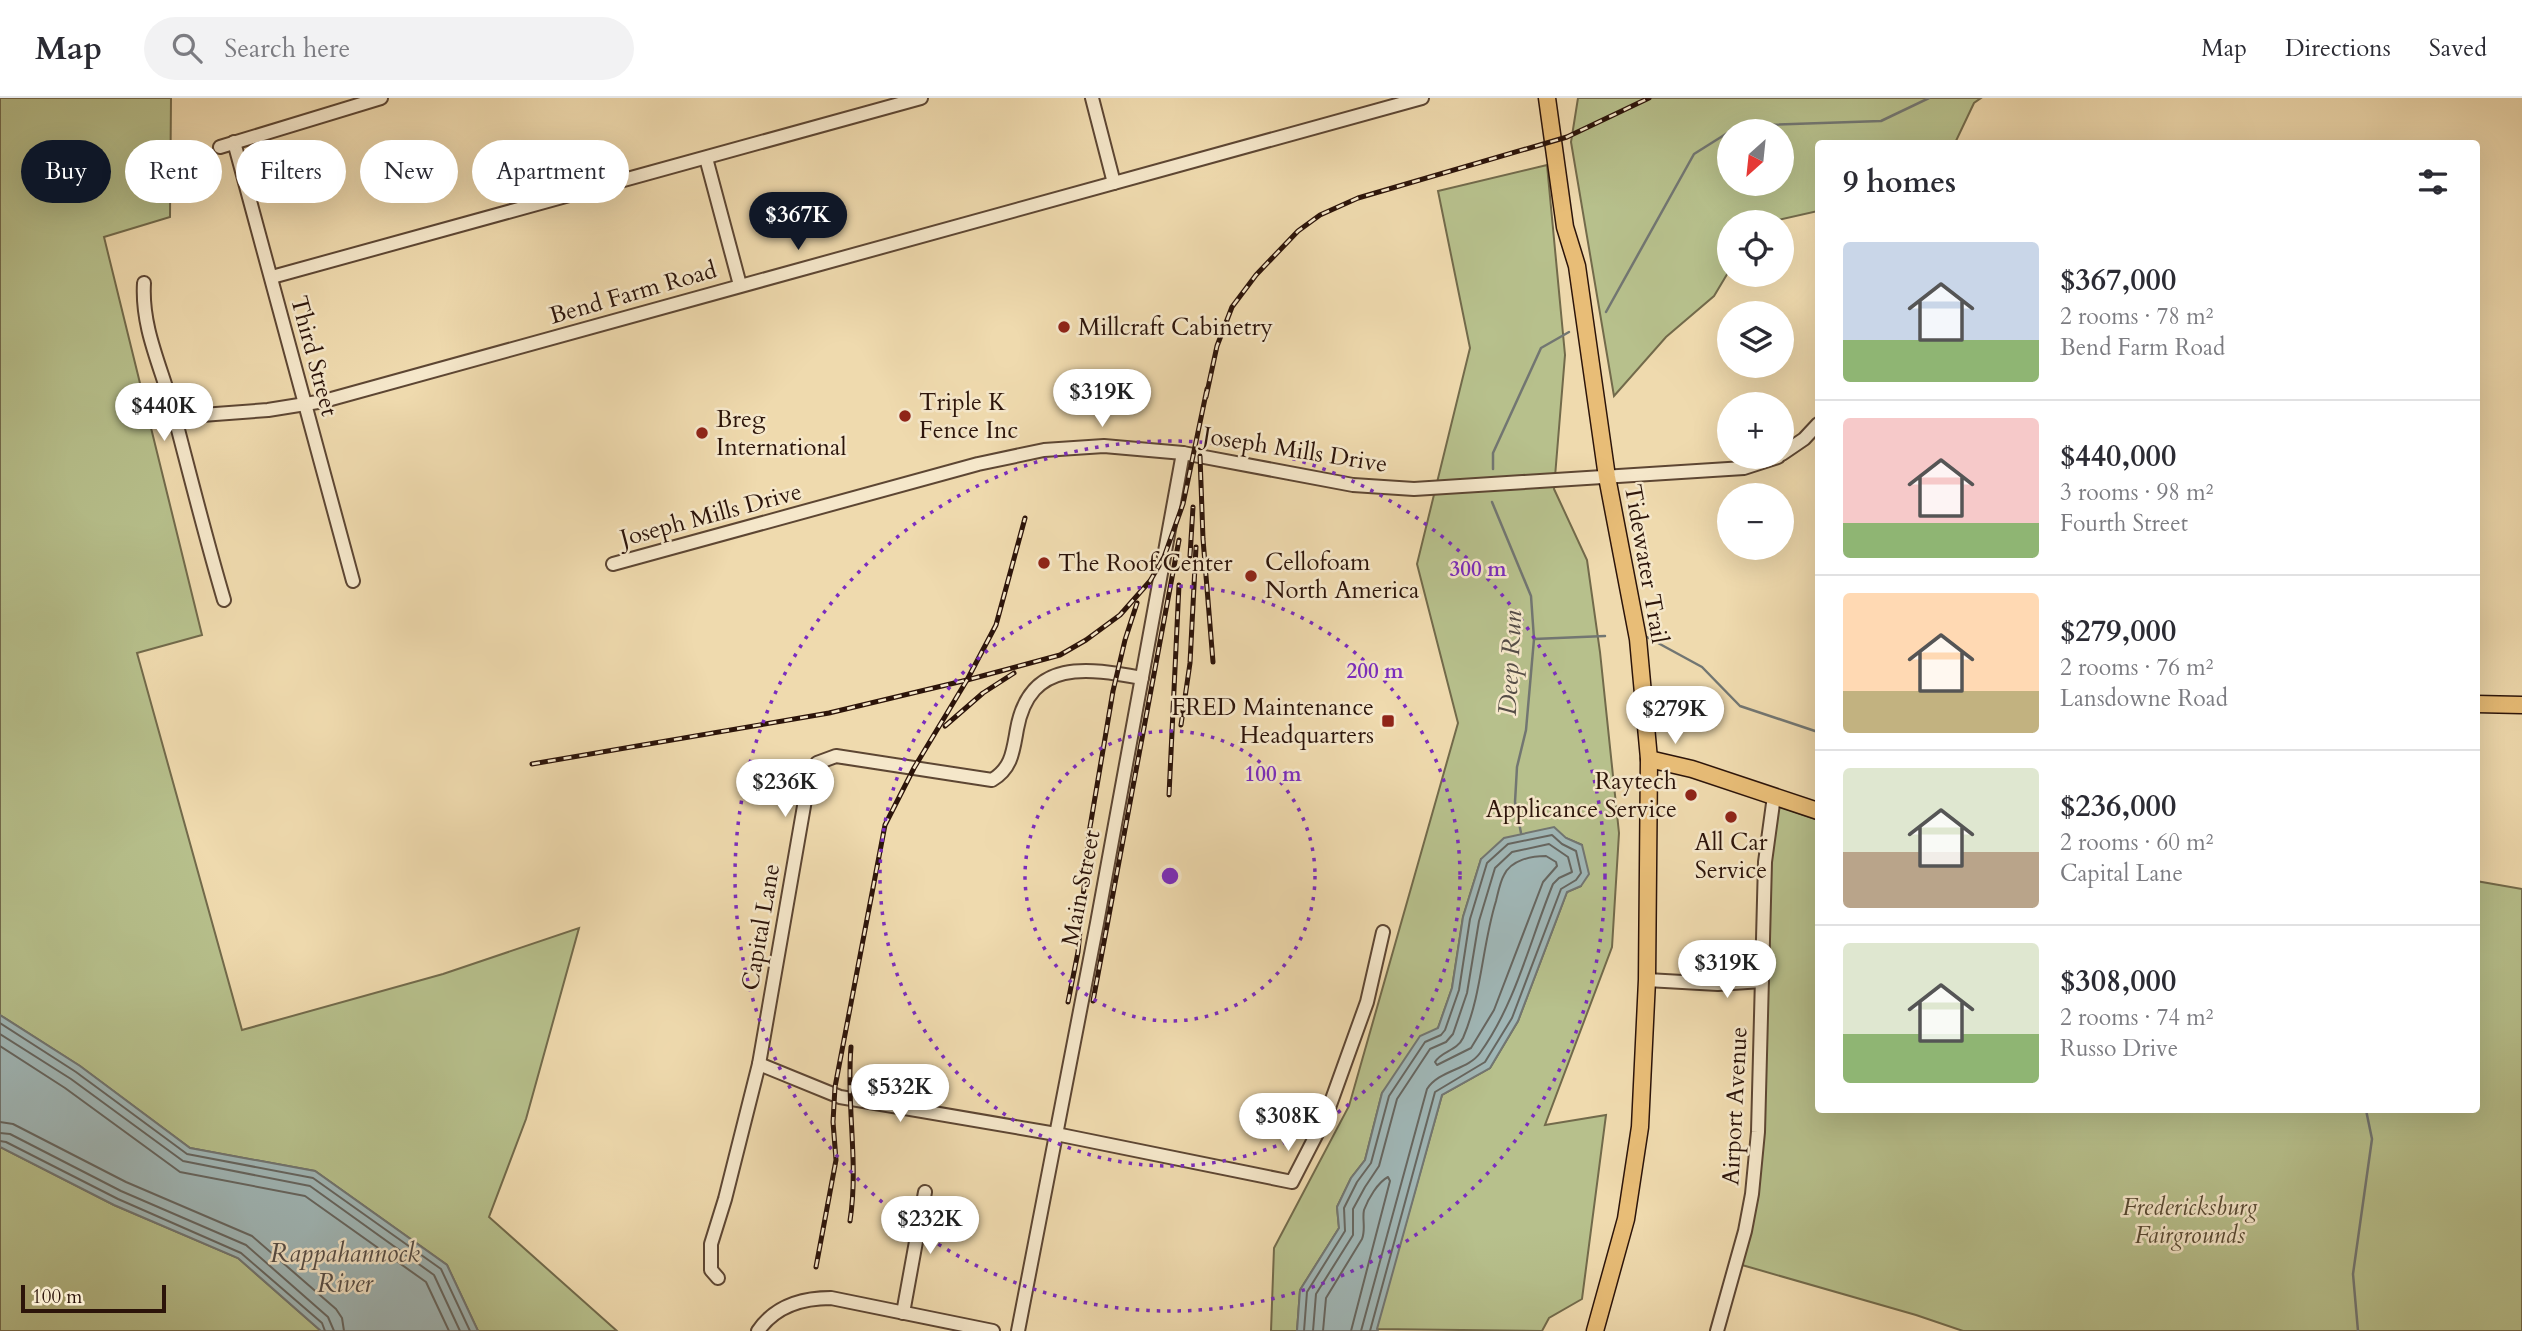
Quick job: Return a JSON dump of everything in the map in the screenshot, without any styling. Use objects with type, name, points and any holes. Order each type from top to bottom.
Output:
[{"type":"main road","name":"Tidewater Trail","points":[[1547,98],[1565,227],[1577,266],[1588,328],[1607,477],[1638,639],[1649,759],[1647,980],[1637,1156],[1626,1219],[1595,1331]]},
{"type":"main road","points":[[2480,704],[2522,705]]},
{"type":"main road","points":[[1649,759],[1692,769],[1815,810]]},
{"type":"street","points":[[222,146],[381,98]]},
{"type":"street","points":[[272,277],[921,98]]},
{"type":"street","points":[[1093,98],[1114,183]]},
{"type":"street","name":"Bend Farm Road","points":[[175,416],[305,405],[1422,98]]},
{"type":"street","name":"Third Street","points":[[234,142],[353,581]]},
{"type":"street","points":[[706,158],[740,285]]},
{"type":"street","points":[[144,283],[144,313],[149,336],[175,416],[196,506],[223,600]]},
{"type":"street","name":"Joseph Mills Drive","points":[[1794,446],[1815,427]]},
{"type":"street","name":"Joseph Mills Drive","points":[[613,564],[1021,454],[1074,447],[1104,446],[1183,453],[1311,478],[1384,488],[1485,485],[1729,469]]},
{"type":"street","name":"Main Street","points":[[1018,1331],[1183,453]]},
{"type":"street","name":"Capital Lane","points":[[718,1278],[712,1270],[711,1244],[759,1064],[808,783],[817,763],[836,756],[992,780],[1007,769],[1012,758],[1020,716],[1028,698],[1044,683],[1053,677],[1079,670],[1105,671],[1142,678]]},
{"type":"street","name":"Airport Avenue","points":[[1717,1331],[1745,1231],[1752,1194],[1758,1132],[1765,862],[1774,796]]},
{"type":"street","points":[[759,1064],[834,1095],[1056,1133],[1292,1182],[1326,1116],[1367,1002],[1383,932]]},
{"type":"street","points":[[1647,980],[1718,984],[1762,981]]},
{"type":"street","points":[[903,1313],[925,1192]]},
{"type":"street","points":[[758,1331],[780,1310],[817,1298],[831,1298],[993,1331]]},
{"type":"green space","points":[[0,98],[171,98],[171,140],[125,140],[125,203],[170,203],[170,217],[104,237],[202,635],[137,653],[242,1030],[443,974],[579,928],[526,1119],[489,1217],[617,1331],[478,1331],[447,1265],[315,1171],[190,1148],[80,1066],[0,1015]]},
{"type":"green space","points":[[1578,98],[1981,98],[1974,103],[1956,140],[1815,140],[1815,212],[1794,216],[1794,210],[1717,210],[1717,287],[1719,287],[1714,296],[1666,337],[1614,396],[1571,142]]},
{"type":"green space","points":[[1547,165],[1565,355],[1554,489],[1587,560],[1600,652],[1619,833],[1612,947],[1545,1125],[1606,1115],[1582,1299],[1549,1318],[1542,1331],[1376,1329],[1442,1095],[1490,1068],[1518,1021],[1567,892],[1581,886],[1582,845],[1566,838],[1481,859],[1463,917],[1452,988],[1438,1028],[1382,1093],[1365,1160],[1351,1178],[1337,1207],[1339,1228],[1300,1290],[1297,1331],[1271,1331],[1274,1248],[1349,1106],[1458,723],[1417,564],[1470,348],[1438,191]]},
{"type":"green space","name":"Fredericksburg Fairgrounds","points":[[1778,806],[1815,819],[1815,1113],[2480,1113],[2480,882],[2522,889],[2522,1331],[1963,1331],[1735,1263],[1748,1221],[1766,886]]},
{"type":"green space","points":[[0,1147],[114,1205],[238,1258],[321,1331],[0,1331]]},
{"type":"water","points":[[1554,827],[1566,838],[1582,845],[1589,874],[1581,886],[1567,892],[1518,1021],[1490,1068],[1442,1095],[1378,1331],[1297,1331],[1300,1290],[1339,1228],[1337,1207],[1351,1178],[1365,1160],[1382,1093],[1420,1036],[1438,1028],[1452,988],[1463,917],[1481,859],[1504,838]]},
{"type":"water","name":"Rappahannock River","points":[[0,1015],[80,1066],[190,1148],[315,1171],[447,1265],[478,1331],[321,1331],[238,1258],[114,1205],[0,1147]]},
{"type":"waterway","name":"Deep Run","points":[[1794,124],[1881,121],[1929,98]]},
{"type":"waterway","name":"Deep Run","points":[[1606,312],[1694,154],[1717,140]]},
{"type":"waterway","name":"Deep Run","points":[[1493,469],[1493,453],[1541,348],[1569,332]]},
{"type":"waterway","name":"Deep Run","points":[[1492,502],[1531,596],[1534,639],[1526,730],[1517,767],[1515,802],[1521,833]]},
{"type":"waterway","points":[[1534,639],[1605,636]]},
{"type":"waterway","points":[[1647,637],[1702,667],[1740,706],[1815,731]]},
{"type":"waterway","points":[[2358,1331],[2353,1274],[2372,1139],[2367,1113]]},
{"type":"railway","points":[[1206,397],[1217,346],[1232,307],[1256,275],[1298,231],[1320,215],[1358,198],[1567,137],[1649,98]]},
{"type":"railway","points":[[532,764],[829,713],[1060,655],[1120,615],[1150,581],[1164,557],[1183,504],[1207,389]]},
{"type":"railway","points":[[1200,456],[1203,539],[1213,662]]},
{"type":"railway","points":[[1190,556],[1193,507]]},
{"type":"railway","points":[[816,1267],[836,1160],[833,1122],[835,1087],[885,825],[914,768],[967,680],[996,625],[1025,518]]},
{"type":"railway","points":[[1093,1001],[1179,540]]},
{"type":"railway","points":[[1181,725],[1190,663],[1196,547]]},
{"type":"railway","points":[[1169,795],[1179,585]]},
{"type":"railway","points":[[1068,1002],[1078,952],[1089,833],[1113,691],[1137,603]]},
{"type":"railway","points":[[945,726],[983,693],[1014,673]]},
{"type":"railway","points":[[850,1221],[853,1177],[851,1047]]},
{"type":"place","name":"Millcraft Cabinetry","points":[[1064,327]]},
{"type":"place","name":"Triple K Fence Inc","points":[[905,416]]},
{"type":"place","name":"Breg International","points":[[702,433]]},
{"type":"place","name":"The Roof Center","points":[[1044,563]]},
{"type":"place","name":"Cellofoam North America","points":[[1251,576]]},
{"type":"place","name":"FRED Maintenance Headquarters","points":[[1388,721]]},
{"type":"place","name":"Raytech Applicance Service","points":[[1691,795]]},
{"type":"place","name":"All Car Service","points":[[1731,817]]}]
